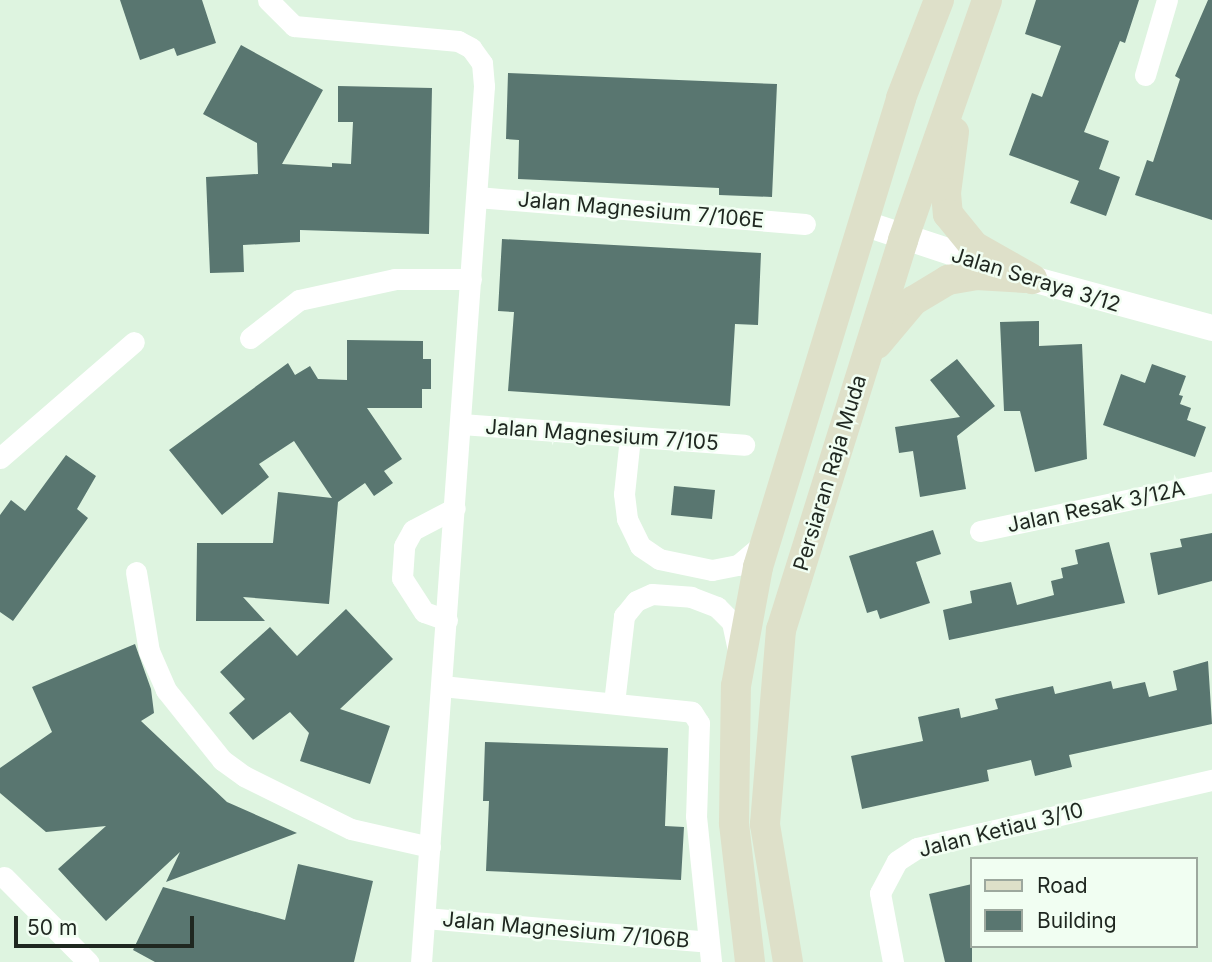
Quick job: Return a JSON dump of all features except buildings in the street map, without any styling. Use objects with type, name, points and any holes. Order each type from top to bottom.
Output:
[{"type":"main road","name":"Persiaran Raja Muda","points":[[750,962],[734,824],[740,663],[764,543],[901,98],[940,0]]},
{"type":"main road","name":"Persiaran Raja Muda","points":[[788,962],[765,824],[781,630],[904,240],[966,52],[987,0]]},
{"type":"main road","points":[[966,52],[946,192],[948,214],[974,246],[1032,279]]},
{"type":"main road","points":[[867,356],[913,301],[948,280],[976,275],[1032,279]]},
{"type":"street","points":[[268,0],[285,20],[304,28],[458,41],[471,48],[482,63],[484,86],[477,197],[421,962]]},
{"type":"street","points":[[1145,75],[1167,0]]},
{"type":"street","name":"Jalan Magnesium 7/106E","points":[[477,197],[805,224]]},
{"type":"street","name":"Jalan Seraya 3/12","points":[[863,223],[904,240],[1032,279],[1212,328]]},
{"type":"street","points":[[250,338],[299,300],[395,279],[471,279]]},
{"type":"street","points":[[0,458],[134,342]]},
{"type":"street","name":"Jalan Magnesium 7/105","points":[[461,425],[744,445]]},
{"type":"street","points":[[630,437],[624,494],[627,519],[640,546],[659,559],[712,570],[738,565],[764,543]]},
{"type":"street","name":"Jalan Resak 3/12A","points":[[980,531],[1212,482]]},
{"type":"street","points":[[447,620],[424,612],[402,578],[404,546],[413,530],[455,508]]},
{"type":"street","points":[[136,572],[149,651],[166,690],[222,760],[244,776],[351,829],[430,847]]},
{"type":"street","points":[[614,704],[624,616],[636,601],[652,594],[691,597],[717,607],[732,622],[740,663]]},
{"type":"street","points":[[442,685],[692,712],[699,723],[696,816],[710,952]]},
{"type":"street","name":"Jalan Ketiau 3/10","points":[[893,962],[880,893],[897,861],[917,848],[1212,780]]},
{"type":"street","points":[[4,877],[88,962]]},
{"type":"street","name":"Jalan Magnesium 7/106B","points":[[425,918],[710,952]]}]
